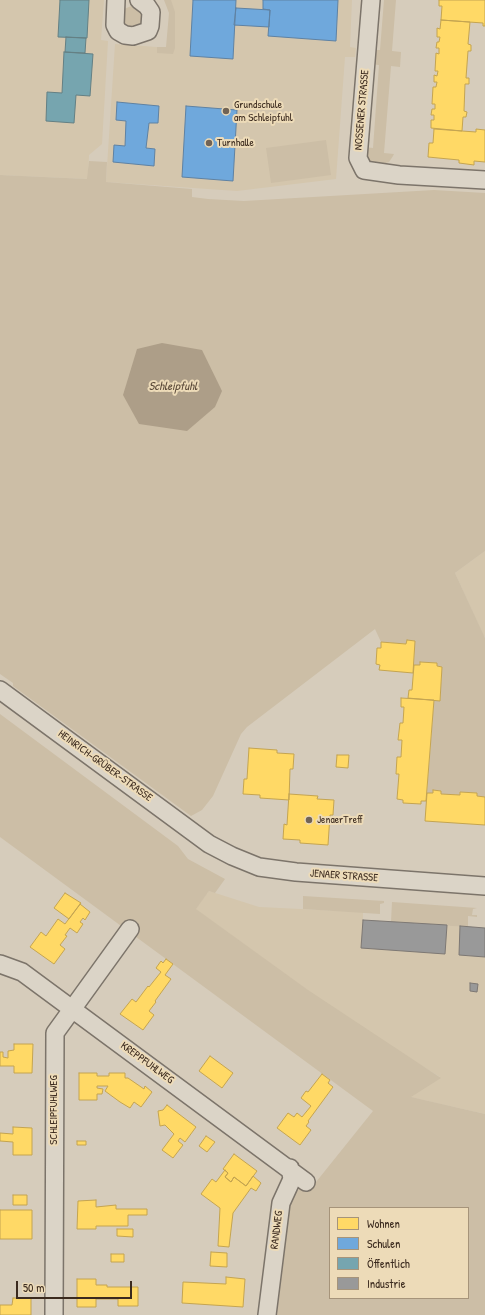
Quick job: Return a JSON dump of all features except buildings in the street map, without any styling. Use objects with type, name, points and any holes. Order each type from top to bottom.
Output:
[{"type":"street","points":[[116,0],[115,25],[118,31],[125,35],[133,36],[148,31],[150,26],[151,12],[147,6],[139,0]]},
{"type":"street","name":"NOSSENER STRASSE","points":[[371,0],[358,158],[364,170],[399,175],[485,180]]},
{"type":"street","name":"HEINRICH-GRÜBER-STRASSE","points":[[0,690],[209,844]]},
{"type":"street","name":"JENAER STRASSE","points":[[209,844],[232,856],[259,867],[296,872],[485,886]]},
{"type":"street","name":"SCHLEIPFUHLWEG","points":[[54,1315],[55,1033],[130,929]]},
{"type":"street","name":"KREPPFUHLWEG","points":[[0,964],[22,972],[290,1168]]},
{"type":"street","points":[[290,1168],[306,1182]]},
{"type":"street","name":"RANDWEG","points":[[267,1315],[281,1203],[292,1179],[290,1168]]},
{"type":"shaded area","points":[[0,0],[104,0],[101,40],[108,41],[102,144],[89,155],[88,179],[0,175]]},
{"type":"shaded area","points":[[164,0],[171,0],[175,12],[175,48],[173,54],[157,53],[157,47],[166,47],[169,13]]},
{"type":"shaded area","name":"Grundschule am Schleipfuhl","points":[[167,0],[352,0],[350,47],[356,48],[355,57],[345,57],[336,179],[237,191],[106,182],[115,44],[170,48],[172,15]]},
{"type":"shaded area","points":[[384,0],[396,0],[392,51],[401,52],[400,67],[391,66],[384,153],[394,154],[389,162],[380,165],[369,161],[364,147],[373,148],[379,65],[370,64],[371,50],[380,50]]},
{"type":"shaded area","points":[[134,5],[144,10],[144,25],[131,30],[122,23],[124,9]]},
{"type":"shaded area","points":[[326,140],[331,175],[271,183],[266,148]]},
{"type":"shaded area","points":[[89,161],[107,162],[106,182],[192,189],[192,197],[208,199],[244,201],[434,190],[485,193],[485,551],[455,573],[485,638],[485,797],[477,796],[477,793],[460,792],[460,795],[441,794],[441,791],[433,790],[433,793],[427,793],[434,700],[440,700],[442,667],[437,666],[437,663],[421,662],[420,665],[414,665],[415,641],[407,640],[406,644],[381,642],[375,629],[247,727],[241,734],[213,796],[202,810],[191,816],[13,686],[13,683],[0,674],[0,175],[87,179]]},
{"type":"shaded area","points":[[485,551],[485,636],[484,637],[455,573]]},
{"type":"shaded area","points":[[0,714],[178,846],[188,859],[225,879],[215,893],[209,891],[196,909],[308,990],[441,1078],[411,1097],[485,1114],[485,1315],[273,1315],[286,1206],[300,1188],[308,1192],[373,1111],[0,837]]},
{"type":"shaded area","points":[[209,891],[259,907],[363,912],[363,920],[485,928],[485,1114],[410,1097],[440,1077],[351,1022],[195,909]]},
{"type":"shaded area","points":[[303,896],[384,901],[384,903],[380,904],[380,914],[303,909]]},
{"type":"shaded area","points":[[392,902],[477,908],[473,909],[472,915],[477,915],[477,917],[468,916],[468,927],[391,922]]},
{"type":"water","name":"Schleipfuhl","points":[[162,343],[202,350],[222,391],[215,407],[187,431],[139,424],[123,395],[137,349]]},
{"type":"place","name":"Grundschule am Schleipfuhl","points":[[226,111]]},
{"type":"place","name":"Turnhalle","points":[[209,143]]},
{"type":"place","name":"JenaerTreff","points":[[309,820]]}]
